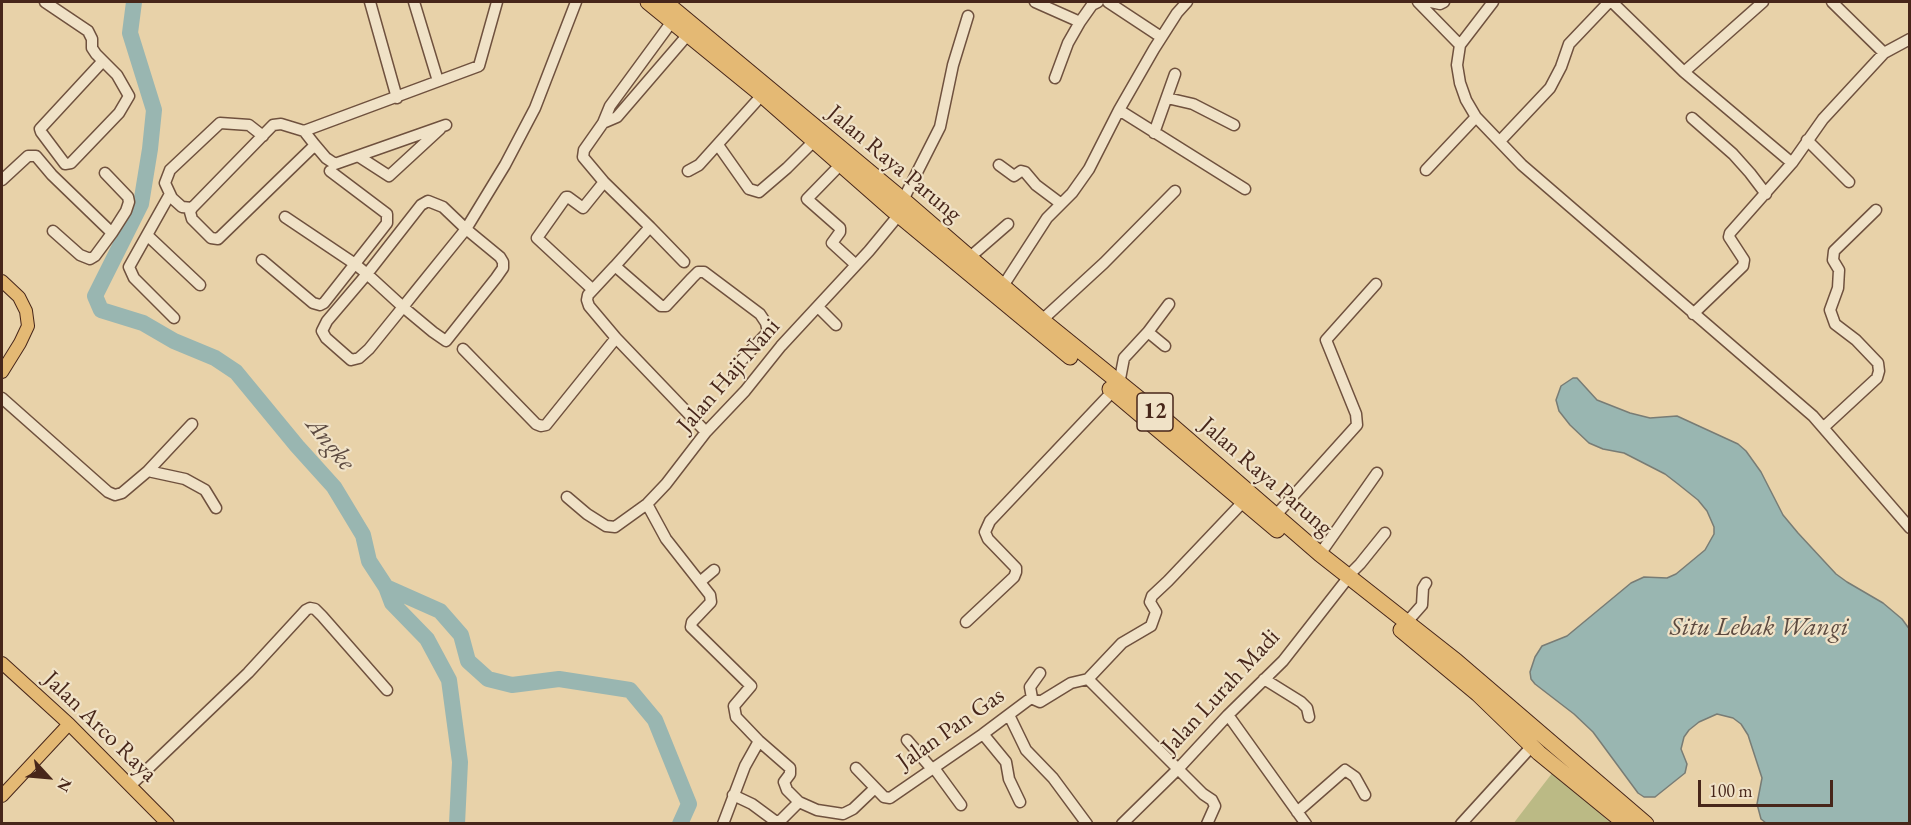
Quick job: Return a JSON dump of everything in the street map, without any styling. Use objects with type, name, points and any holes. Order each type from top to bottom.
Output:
[{"type":"highway","name":"Jalan Raya Parung","points":[[648,2],[675,18],[691,31],[1116,388],[1163,418],[1276,515],[1346,579],[1646,824]]},
{"type":"highway","name":"Jalan Raya Parung","points":[[665,2],[675,18]]},
{"type":"highway","name":"Jalan Raya Parung","points":[[691,31],[762,95],[818,136]]},
{"type":"highway","name":"Jalan Raya Parung","points":[[903,207],[970,257],[1243,502],[1407,622],[1532,746],[1626,824]]},
{"type":"main road","points":[[2,281],[19,297],[26,311],[28,326],[2,372]]},
{"type":"main road","name":"Jalan Arco Raya","points":[[2,663],[69,724],[168,824]]},
{"type":"main road","points":[[2,796],[69,724]]},
{"type":"street","points":[[45,2],[88,31],[92,39],[92,48],[102,62],[117,75],[129,96],[119,113],[71,163],[65,164],[40,129],[102,62]]},
{"type":"street","points":[[370,2],[397,98]]},
{"type":"street","points":[[414,2],[438,81]]},
{"type":"street","points":[[304,131],[478,66],[497,2]]},
{"type":"street","points":[[285,217],[355,264],[367,274],[403,307],[446,341],[503,268],[503,262],[500,257],[466,229],[443,207],[428,201],[421,205],[367,274],[327,321],[322,331],[326,338],[351,360],[359,358],[403,307],[466,229],[506,165],[535,108],[576,2]]},
{"type":"street","points":[[1035,2],[1080,22]]},
{"type":"street","points":[[1055,78],[1068,44],[1080,22],[1092,5],[1098,2]]},
{"type":"street","points":[[1108,2],[1161,37]]},
{"type":"street","points":[[1003,286],[1047,218],[1071,193],[1089,169],[1119,110],[1161,37],[1187,2]]},
{"type":"street","points":[[1418,2],[1460,45]]},
{"type":"street","points":[[1431,2],[1440,4],[1444,2]]},
{"type":"street","points":[[1493,2],[1460,45],[1457,65],[1466,100],[1476,117],[1522,165],[1824,427],[1910,528]]},
{"type":"street","points":[[1500,141],[1550,88],[1569,44],[1610,2],[1684,72],[1792,163]]},
{"type":"street","points":[[1684,72],[1763,2]]},
{"type":"street","points":[[1832,2],[1884,54]]},
{"type":"street","name":"Jalan Haji Nani","points":[[567,497],[596,520],[606,526],[615,527],[647,504],[781,346],[856,265],[903,207],[940,127],[953,65],[968,16]]},
{"type":"street","points":[[675,18],[610,106],[603,123],[583,153],[585,161],[604,182],[684,262]]},
{"type":"street","points":[[603,123],[617,117],[691,31]]},
{"type":"street","points":[[1693,314],[1743,266],[1744,260],[1729,237],[1730,232],[1792,163],[1823,119],[1884,54],[1910,39]]},
{"type":"street","points":[[1154,133],[1175,74]]},
{"type":"street","points":[[621,92],[630,102]]},
{"type":"street","points":[[688,171],[699,165],[718,146],[762,95]]},
{"type":"street","points":[[1167,98],[1193,104],[1234,125]]},
{"type":"street","points":[[1119,110],[1245,189]]},
{"type":"street","points":[[1426,170],[1476,117]]},
{"type":"street","points":[[1692,118],[1733,154],[1766,194]]},
{"type":"street","points":[[192,208],[182,207],[170,194],[165,183],[168,174],[217,125],[224,123],[249,125],[262,136]]},
{"type":"street","points":[[315,145],[218,239],[211,237],[192,219],[190,212],[192,208],[273,125],[281,124],[304,131],[326,158],[335,164],[445,125],[389,176],[358,156]]},
{"type":"street","points":[[718,146],[749,189],[759,192],[787,168],[818,136]]},
{"type":"street","points":[[1807,140],[1849,182]]},
{"type":"street","points":[[2,180],[28,156],[36,156],[52,175],[112,233]]},
{"type":"street","points":[[845,160],[807,199],[840,228],[832,243],[856,265]]},
{"type":"street","points":[[999,165],[1014,176],[1021,171],[1025,172],[1035,185],[1060,203]]},
{"type":"street","points":[[262,260],[313,303],[320,305],[324,303],[387,223],[387,214],[330,171]]},
{"type":"street","points":[[53,231],[80,255],[90,259],[112,233],[129,202],[128,197],[105,172]]},
{"type":"street","points":[[592,289],[537,238],[566,197],[583,208],[604,182]]},
{"type":"street","points":[[1042,320],[1104,263],[1175,191]]},
{"type":"street","points":[[170,194],[129,270],[134,278],[174,318]]},
{"type":"street","points":[[1824,427],[1876,378],[1879,371],[1878,363],[1856,340],[1835,324],[1830,310],[1838,288],[1839,270],[1833,260],[1834,251],[1876,210]]},
{"type":"street","points":[[970,257],[1008,224]]},
{"type":"street","points":[[650,227],[592,289],[586,300],[616,338],[706,432]]},
{"type":"street","points":[[147,235],[200,285]]},
{"type":"street","points":[[615,266],[661,306],[666,306],[698,272],[704,272],[760,314],[766,323],[768,332],[738,364]]},
{"type":"street","points":[[1276,515],[1357,425],[1356,414],[1326,340],[1376,284]]},
{"type":"street","points":[[966,622],[1014,577],[1016,572],[1016,568],[988,539],[985,532],[990,521],[1116,388],[1124,358],[1169,304]]},
{"type":"street","points":[[819,307],[837,325]]},
{"type":"street","points":[[1148,332],[1165,346]]},
{"type":"street","points":[[462,349],[536,424],[541,426],[546,425],[616,338]]},
{"type":"street","points":[[2,398],[108,492],[115,495],[122,493],[148,471],[192,424]]},
{"type":"street","points":[[148,471],[185,479],[205,490],[216,508]]},
{"type":"street","points":[[1320,554],[1377,473]]},
{"type":"street","name":"Jalan Pan Gas","points":[[856,768],[884,797],[890,798],[1032,698],[1040,702],[1071,683],[1088,680],[1122,643],[1151,626],[1156,612],[1150,602],[1152,596],[1243,502]]},
{"type":"street","points":[[647,504],[666,539],[710,595],[711,602],[690,627],[751,686],[734,706],[736,717],[790,768],[790,774],[784,785],[799,802],[780,821],[775,821],[752,804],[733,795]]},
{"type":"street","name":"Jalan Lurah Madi","points":[[1122,824],[1151,786],[1178,770],[1228,715],[1283,661],[1346,579],[1385,533]]},
{"type":"street","points":[[701,581],[714,570]]},
{"type":"street","points":[[1407,622],[1422,605],[1423,588],[1426,583]]},
{"type":"street","points":[[131,785],[248,674],[310,608],[315,609],[387,690]]},
{"type":"street","points":[[1032,698],[1029,687],[1040,673]]},
{"type":"street","points":[[1264,679],[1301,702],[1307,708],[1309,717]]},
{"type":"street","points":[[1088,680],[1214,803],[1207,824]]},
{"type":"street","points":[[1009,715],[1026,750],[1053,778],[1087,824]]},
{"type":"street","points":[[1228,715],[1306,824]]},
{"type":"street","points":[[983,734],[1006,762],[1009,779],[1020,802]]},
{"type":"street","points":[[907,740],[961,805]]},
{"type":"street","points":[[723,824],[745,766],[759,741]]},
{"type":"street","points":[[1461,824],[1532,746]]},
{"type":"street","points":[[1297,812],[1345,770],[1354,777],[1365,795]]},
{"type":"street","name":"Jalan Pan Gas","points":[[799,802],[817,810],[843,814],[853,809],[875,789]]},
{"type":"shaded area","points":[[1553,772],[1611,823],[1513,824]]},
{"type":"water","name":"Situ Lebak Wangi","points":[[1577,378],[1597,400],[1650,418],[1677,416],[1738,444],[1761,472],[1783,515],[1836,574],[1883,603],[1902,619],[1910,630],[1909,823],[1766,823],[1761,819],[1757,804],[1762,778],[1748,735],[1741,724],[1733,718],[1717,714],[1699,722],[1684,737],[1681,749],[1687,764],[1685,773],[1655,797],[1644,797],[1638,793],[1593,732],[1531,679],[1530,672],[1535,657],[1542,646],[1567,636],[1631,583],[1644,577],[1667,578],[1676,574],[1705,550],[1714,534],[1714,527],[1707,511],[1698,500],[1665,474],[1624,453],[1603,449],[1589,443],[1570,425],[1559,411],[1556,400],[1561,386]]},
{"type":"waterway","name":"Angke","points":[[134,2],[130,33],[154,110],[150,149],[141,204],[95,296],[101,310],[143,323],[174,341],[215,358],[236,372],[334,487],[363,535],[369,561],[386,587],[440,611],[461,635],[468,661],[488,679],[512,685],[559,679],[630,690],[655,720],[689,804],[680,824]]},
{"type":"waterway","points":[[386,587],[392,603],[427,639],[449,680],[460,762],[457,824]]}]
